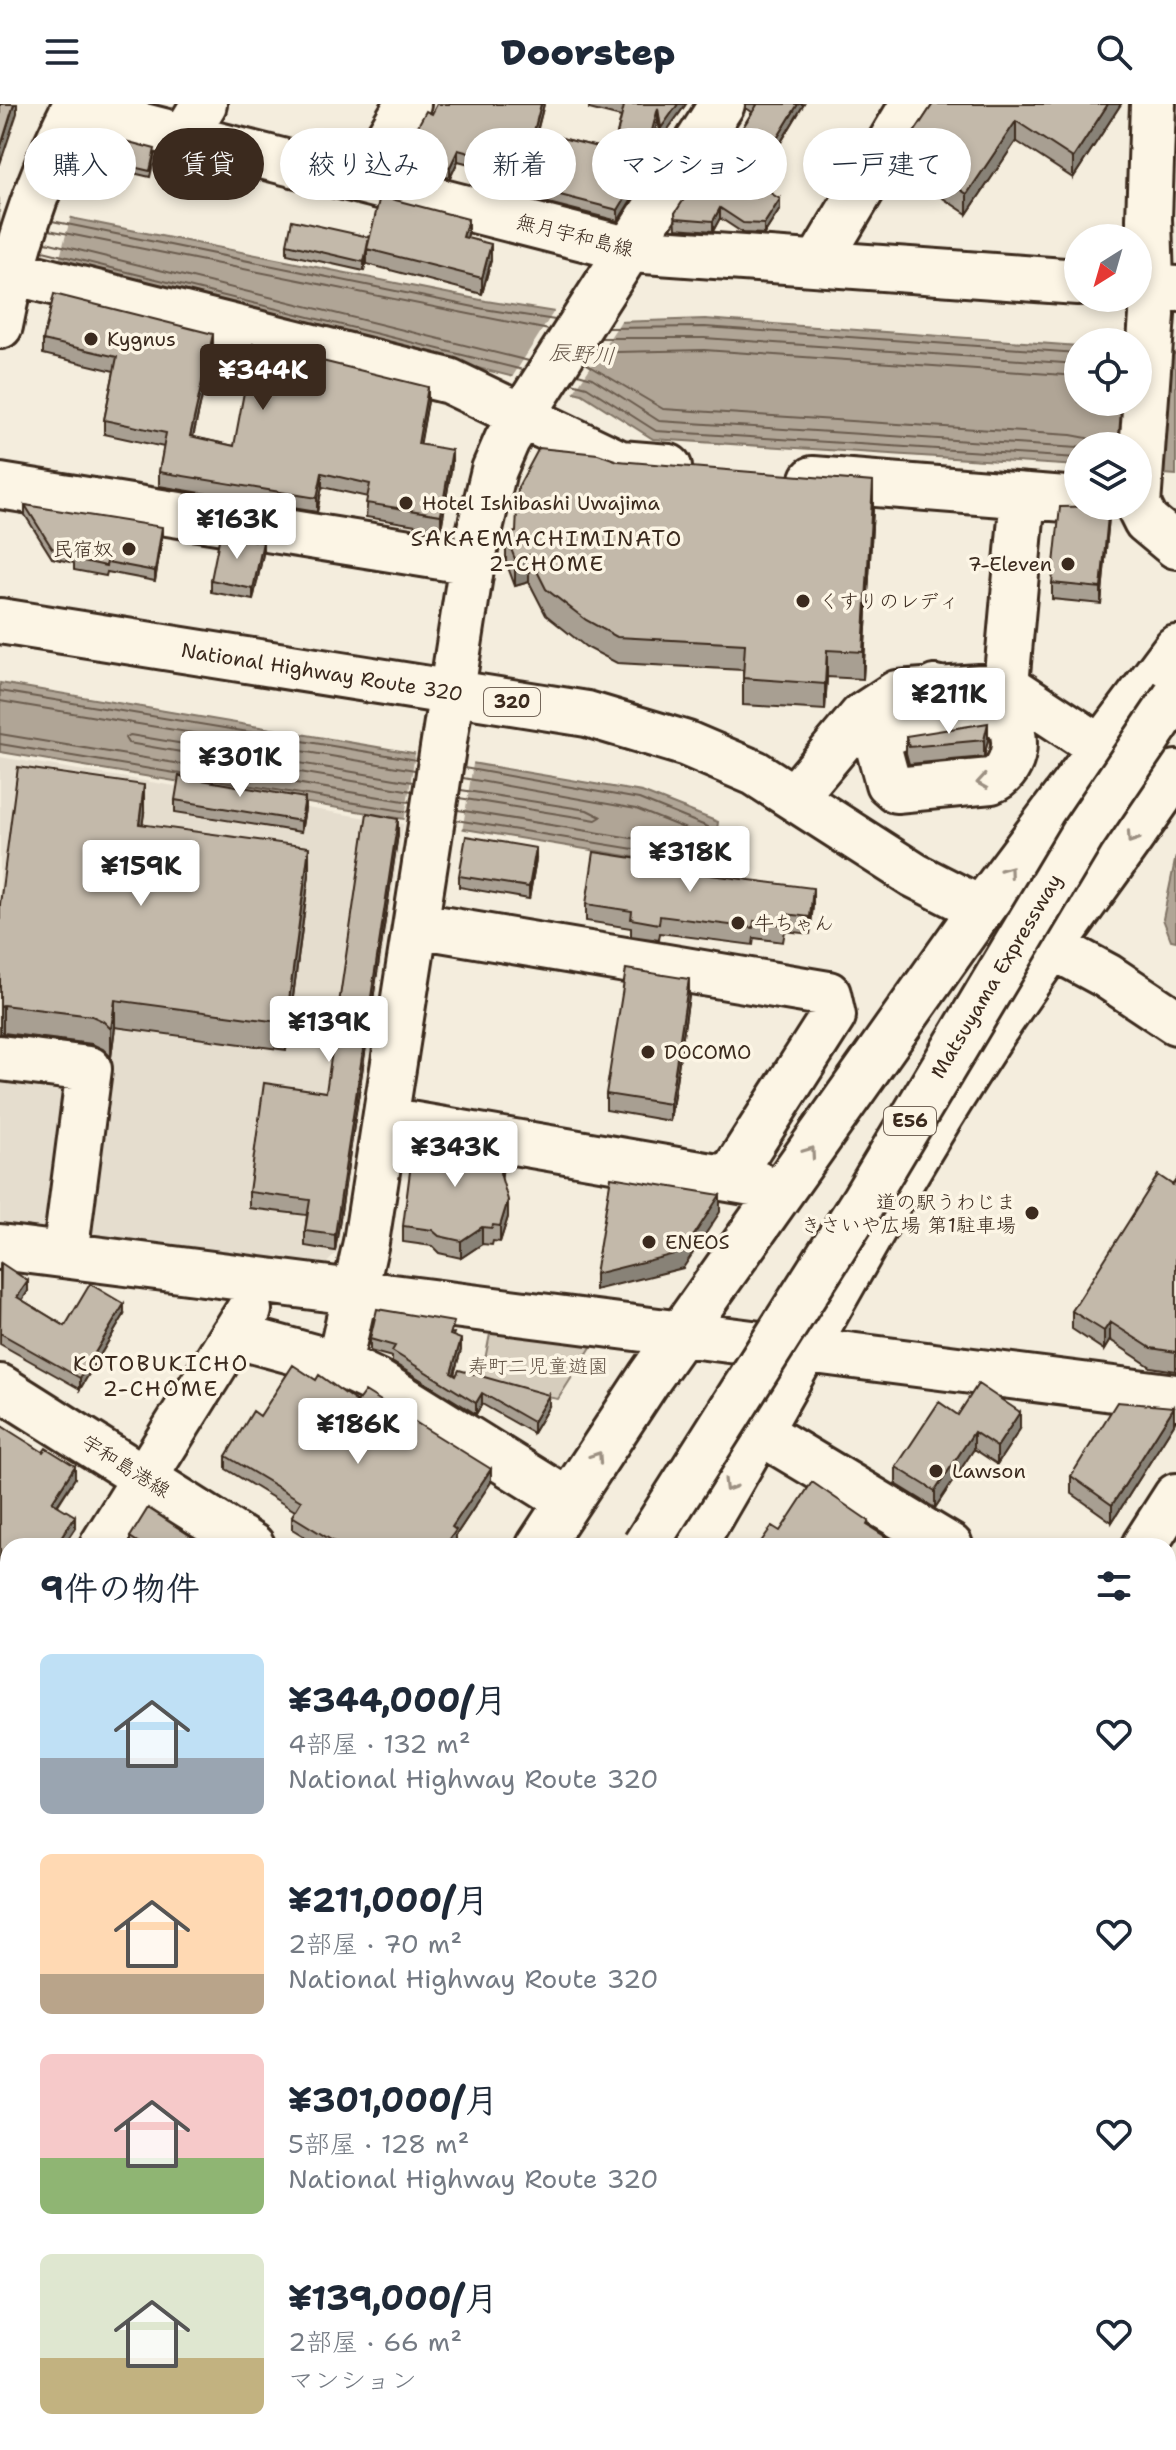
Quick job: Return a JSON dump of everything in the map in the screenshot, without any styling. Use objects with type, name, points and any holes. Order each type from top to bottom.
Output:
[{"type":"main road","points":[[0,326],[8,267],[30,206],[76,104]]},
{"type":"main road","name":"無月宇和島線","points":[[86,104],[124,121],[198,121],[280,150]]},
{"type":"main road","points":[[394,128],[408,104]]},
{"type":"main road","points":[[339,1364],[357,1292],[386,1120],[445,753],[472,562],[494,470],[533,402],[722,104]]},
{"type":"main road","points":[[818,263],[913,104]]},
{"type":"main road","points":[[1153,104],[1155,287],[1140,513],[1176,546]]},
{"type":"main road","name":"無月宇和島線","points":[[440,200],[631,250],[1064,281]]},
{"type":"main road","points":[[8,267],[533,402],[620,463],[715,471]]},
{"type":"main road","points":[[776,476],[1064,499]]},
{"type":"main road","points":[[0,486],[472,562]]},
{"type":"main road","points":[[1015,710],[1023,496]]},
{"type":"main road","name":"National Highway Route 320","points":[[0,621],[587,714],[658,735],[755,773],[914,875],[1054,946],[1107,976],[1176,1022]]},
{"type":"main road","points":[[544,1538],[681,1334],[981,909],[1176,648]]},
{"type":"main road","points":[[795,796],[862,716],[897,693],[935,688],[1015,710],[1100,747]]},
{"type":"main road","name":"Matsuyama Expressway","points":[[650,1538],[864,1200],[1082,835],[1176,696]]},
{"type":"main road","points":[[698,1538],[760,1432],[860,1246],[984,1046],[1176,773]]},
{"type":"main road","points":[[417,925],[828,994],[833,1016],[729,1179]]},
{"type":"main road","points":[[829,1022],[878,1055]]},
{"type":"main road","points":[[0,1058],[89,1069],[65,1255]]},
{"type":"main road","points":[[386,1120],[784,1189]]},
{"type":"main road","points":[[0,1247],[1176,1397]]},
{"type":"main road","points":[[107,1538],[266,1282]]},
{"type":"main road","points":[[233,1335],[339,1364],[377,1382],[568,1501]]},
{"type":"main road","name":"宇和島港線","points":[[0,1387],[239,1538]]},
{"type":"main road","points":[[760,1432],[937,1538]]},
{"type":"main road","points":[[1149,1538],[1176,1496]]},
{"type":"shaded area","points":[[0,757],[403,824],[337,1252],[325,1265],[0,1222]]},
{"type":"green space","name":"寿町二児童遊園","points":[[491,1329],[593,1344],[558,1399],[480,1385]]},
{"type":"water","name":"辰野川","points":[[0,199],[76,219],[486,301],[617,322],[705,319],[1064,345],[1064,416],[1152,416],[1152,352],[1176,354],[1176,475],[1152,473],[1152,432],[1064,432],[1064,465],[653,439],[582,394],[0,248]]},
{"type":"water","points":[[0,683],[642,792],[718,822],[712,870],[0,752]]},
{"type":"water","points":[[1176,856],[1176,941],[1171,940],[1163,919]]},
{"type":"pier","points":[[0,197],[71,216],[57,268],[0,252]]},
{"type":"pier","points":[[556,308],[623,318],[572,395],[511,379]]},
{"type":"pier","points":[[416,748],[474,758],[462,832],[404,823]]},
{"type":"building","points":[[0,104],[14,104],[0,149]]},
{"type":"building","points":[[437,104],[541,104],[535,128],[464,128],[464,152],[458,150],[450,167],[448,128],[417,128],[426,111],[432,114]]},
{"type":"building","points":[[614,104],[678,104],[661,128],[658,108],[653,128],[619,128],[624,106]]},
{"type":"building","points":[[798,104],[783,128],[743,128],[757,105]]},
{"type":"building","points":[[933,104],[1108,104],[1073,158],[1016,121],[971,188],[971,128],[917,128]]},
{"type":"building","points":[[576,142],[592,146],[592,200],[624,200],[618,210],[576,199]]},
{"type":"building","points":[[136,144],[152,148],[150,171],[136,168]]},
{"type":"building","points":[[379,200],[395,200],[468,219],[463,237],[491,244],[482,278],[367,249]]},
{"type":"building","points":[[683,200],[779,200],[764,224],[743,223],[720,208],[713,221],[676,218],[675,213]]},
{"type":"building","points":[[292,220],[369,237],[364,262],[287,244]]},
{"type":"building","points":[[54,294],[213,334],[190,436],[234,446],[253,344],[428,387],[418,444],[452,450],[441,515],[366,503],[370,484],[322,473],[317,498],[159,472],[166,433],[104,420],[117,357],[43,340]]},
{"type":"building","points":[[539,448],[598,454],[618,461],[873,482],[863,652],[827,650],[825,684],[743,678],[745,644],[617,637],[586,620],[546,589],[529,555],[515,559],[506,536],[516,532],[518,487]]},
{"type":"building","points":[[25,505],[162,527],[155,571],[74,559],[75,553],[52,548]]},
{"type":"building","points":[[1060,507],[1064,507],[1064,520],[1108,520],[1101,588],[1052,583]]},
{"type":"building","points":[[220,535],[263,542],[253,589],[211,580]]},
{"type":"building","points":[[988,723],[984,740],[909,747],[906,736]]},
{"type":"building","points":[[18,767],[144,785],[139,824],[309,847],[286,1023],[115,1000],[111,1029],[92,1016],[0,1006],[0,904]]},
{"type":"building","points":[[179,776],[305,798],[301,821],[175,800]]},
{"type":"building","points":[[367,813],[398,819],[335,1235],[305,1231],[310,1200],[249,1192],[264,1083],[326,1092]]},
{"type":"building","points":[[466,836],[536,848],[529,887],[459,876]]},
{"type":"building","points":[[594,852],[703,869],[702,874],[813,888],[810,917],[785,914],[783,925],[754,921],[753,928],[660,916],[659,924],[631,919],[632,911],[586,904]]},
{"type":"building","name":"DOCOMO","points":[[626,969],[689,979],[670,1104],[606,1094]]},
{"type":"building","points":[[423,1137],[503,1149],[500,1173],[508,1200],[500,1226],[482,1227],[461,1241],[439,1236],[432,1230],[403,1226],[413,1148],[422,1150]]},
{"type":"building","points":[[1158,1175],[1173,1185],[1176,1180],[1176,1352],[1151,1348],[1110,1322],[1104,1331],[1072,1311]]},
{"type":"building","points":[[611,1177],[720,1195],[683,1252],[595,1274]]},
{"type":"building","points":[[1,1263],[28,1281],[17,1297],[65,1326],[90,1284],[124,1304],[80,1378],[0,1333]]},
{"type":"building","points":[[377,1309],[454,1322],[450,1335],[461,1339],[451,1373],[456,1376],[459,1370],[549,1395],[533,1422],[482,1393],[476,1403],[392,1351],[395,1346],[370,1339]]},
{"type":"building","points":[[293,1365],[316,1380],[319,1375],[357,1402],[365,1391],[491,1469],[452,1527],[456,1530],[450,1538],[328,1538],[292,1516],[301,1501],[226,1456],[253,1411],[260,1416]]},
{"type":"building","points":[[978,1384],[1020,1412],[997,1447],[974,1432],[935,1491],[896,1467],[939,1402],[958,1415]]},
{"type":"building","points":[[1117,1402],[1174,1407],[1112,1505],[1071,1476]]},
{"type":"building","points":[[0,1425],[43,1452],[46,1448],[75,1466],[52,1502],[75,1516],[61,1538],[0,1538]]},
{"type":"building","points":[[812,1482],[869,1521],[867,1525],[887,1538],[764,1538],[772,1526],[780,1531]]},
{"type":"building","points":[[148,1508],[194,1538],[132,1538]]},
{"type":"place","name":"Kygnus","points":[[91,339]]},
{"type":"place","name":"Hotel Ishibashi Uwajima","points":[[406,503]]},
{"type":"place","name":"民宿奴","points":[[129,549]]},
{"type":"place","name":"7-Eleven","points":[[1068,564]]},
{"type":"place","name":"くすりのレディ","points":[[803,601]]},
{"type":"place","name":"牛ちゃん","points":[[738,923]]},
{"type":"place","name":"DOCOMO","points":[[648,1052]]},
{"type":"place","name":"道の駅うわじま きさいや広場 第1駐車場","points":[[1032,1213]]},
{"type":"place","name":"ENEOS","points":[[649,1242]]},
{"type":"place","name":"Lawson","points":[[936,1471]]},
{"type":"district","name":"SAKAEMACHIMINATO 2-CHOME","points":[[547,550]]},
{"type":"district","name":"KOTOBUKICHO 2-CHOME","points":[[161,1376]]}]
